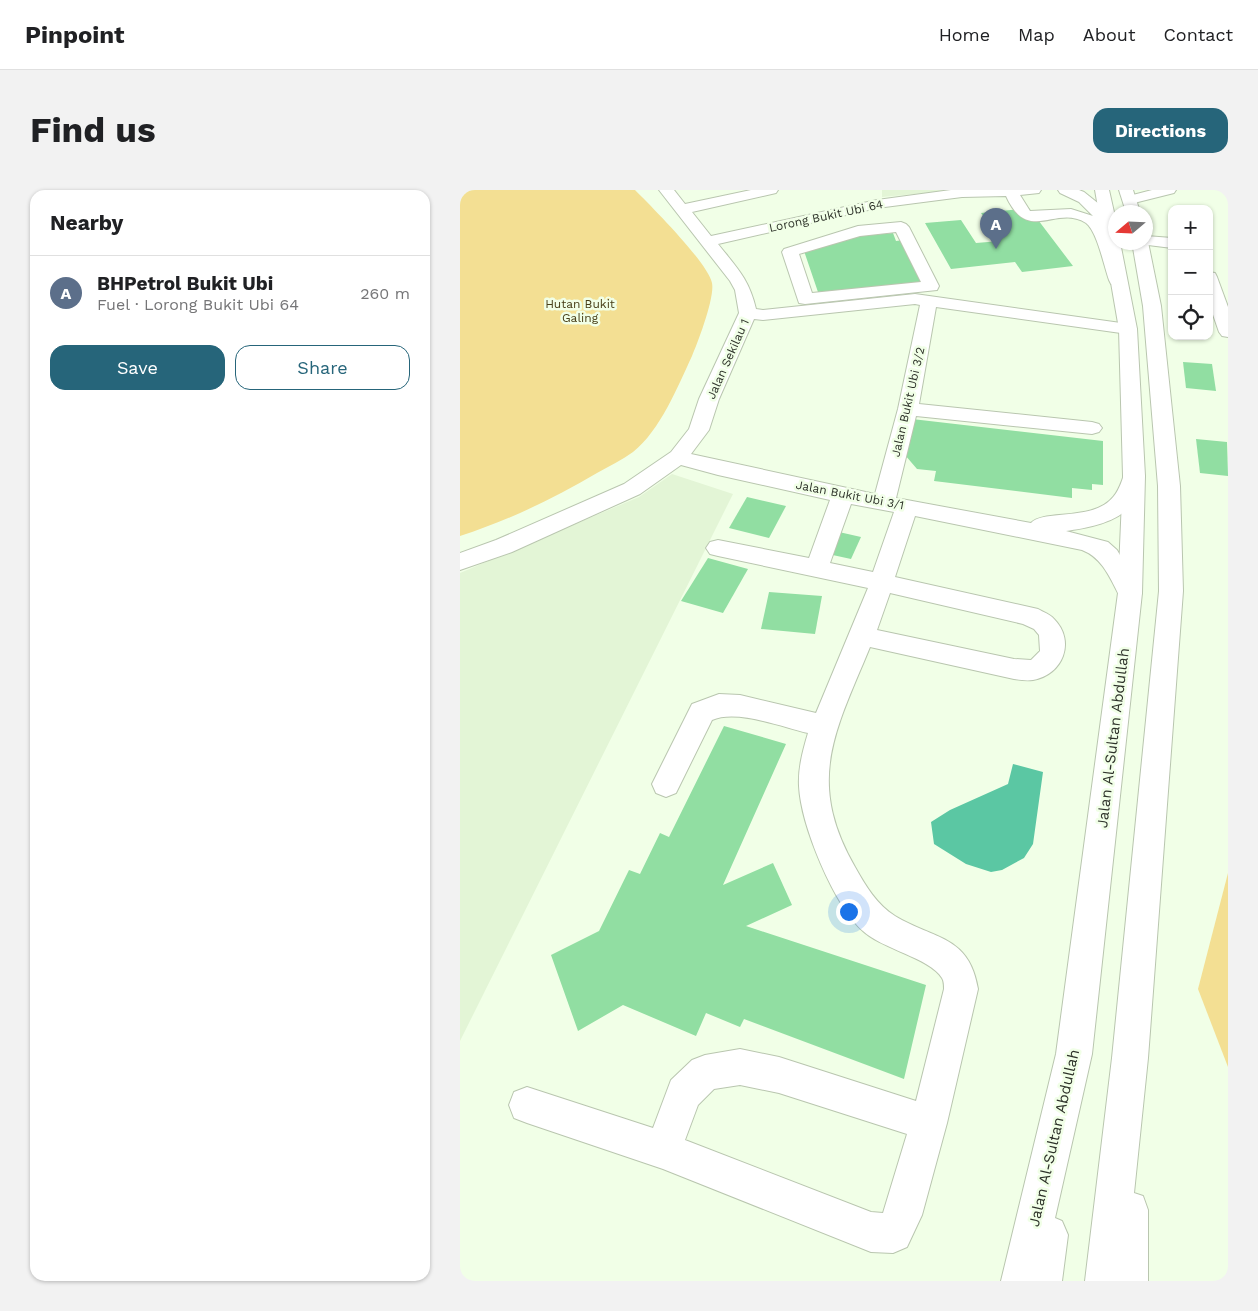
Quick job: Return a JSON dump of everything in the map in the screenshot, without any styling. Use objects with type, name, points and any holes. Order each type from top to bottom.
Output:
[{"type":"main road","name":"Jalan Sekilau 1","points":[[460,562],[522,538],[632,489],[678,456],[699,430],[709,399],[748,313],[743,290],[738,280],[666,190]]},
{"type":"main road","points":[[682,210],[772,190]]},
{"type":"main road","name":"Lorong Bukit Ubi 64","points":[[708,242],[877,197],[1034,190]]},
{"type":"main road","points":[[1066,190],[1081,196],[1094,206],[1108,225]]},
{"type":"main road","name":"Jalan Al-Sultan Abdullah","points":[[1102,190],[1108,221]]},
{"type":"main road","points":[[1130,201],[1169,190]]},
{"type":"main road","points":[[1011,191],[1019,208],[1025,214],[1033,216],[1072,214],[1091,220],[1101,232],[1109,262],[1120,288]]},
{"type":"main road","points":[[877,197],[888,228]]},
{"type":"main road","points":[[901,227],[931,286],[805,299],[790,252],[858,231],[888,228],[901,227]]},
{"type":"main road","points":[[1153,241],[1168,243]]},
{"type":"main road","name":"Jalan Al-Sultan Abdullah","points":[[1021,1281],[1074,1054],[1130,593],[1134,476],[1128,329],[1113,250]]},
{"type":"main road","points":[[1105,1281],[1130,1058],[1171,591],[1169,486],[1152,306],[1142,250]]},
{"type":"main road","points":[[1213,289],[1228,332]]},
{"type":"main road","points":[[748,313],[763,315],[901,300],[930,301],[1128,329]]},
{"type":"main road","name":"Jalan Bukit Ubi 3/2","points":[[884,502],[908,409],[930,301]]},
{"type":"main road","points":[[908,409],[1092,428]]},
{"type":"main road","name":"Jalan Bukit Ubi 3/1","points":[[678,456],[718,468],[844,495],[1024,529],[1086,543],[1100,548],[1110,556],[1130,593]]},
{"type":"main road","points":[[1024,529],[1088,519],[1110,511],[1122,501],[1134,476]]},
{"type":"main road","points":[[817,567],[844,495]]},
{"type":"main road","points":[[527,1105],[663,1150],[871,1232],[893,1233],[903,1215],[929,1123],[961,988],[959,974],[949,960],[878,924],[861,908],[828,843],[816,802],[814,770],[825,726],[862,636],[907,506]]},
{"type":"main road","points":[[718,548],[817,567],[880,584],[1029,616],[1045,625],[1053,635],[1053,652],[1046,664],[1040,667],[1033,670],[1014,669],[862,636]]},
{"type":"main road","points":[[666,784],[702,712],[719,705],[740,706],[825,726]]},
{"type":"main road","points":[[1042,1281],[1074,1054]]},
{"type":"main road","points":[[1128,1281],[1130,1058]]},
{"type":"main road","points":[[663,1150],[684,1093],[705,1073],[740,1067],[780,1075],[929,1123]]},
{"type":"shaded area","points":[[882,190],[958,190],[882,197]]},
{"type":"shaded area","points":[[672,474],[733,494],[460,1041],[460,573],[639,497]]},
{"type":"shaded area","points":[[1013,764],[1043,772],[1033,844],[1024,858],[1002,870],[991,872],[966,864],[934,844],[931,822],[950,810],[1008,784]]},
{"type":"green space","name":"Hutan Bukit Galing","points":[[460,190],[635,190],[701,262],[712,283],[712,290],[705,320],[692,356],[660,420],[643,443],[624,458],[547,500],[513,516],[460,536]]},
{"type":"green space","points":[[1228,873],[1228,1067],[1198,989]]},
{"type":"building","points":[[1029,208],[1073,266],[1022,272],[1015,262],[951,269],[925,223],[961,220],[976,243],[1000,241],[981,213]]},
{"type":"building","points":[[893,233],[896,241],[903,240],[924,282],[818,292],[804,251],[860,236]]},
{"type":"building","points":[[1183,362],[1212,364],[1216,391],[1186,388]]},
{"type":"building","points":[[912,419],[1103,441],[1103,485],[1092,484],[1092,490],[1072,488],[1072,498],[934,481],[936,471],[917,469],[905,455]]},
{"type":"building","points":[[1196,439],[1227,442],[1228,476],[1200,473]]},
{"type":"building","points":[[747,497],[786,506],[769,538],[729,528]]},
{"type":"building","points":[[839,532],[861,537],[851,559],[828,554]]},
{"type":"building","points":[[708,558],[748,569],[723,613],[681,601]]},
{"type":"building","points":[[769,592],[822,596],[815,634],[761,629]]},
{"type":"building","points":[[724,726],[786,744],[723,885],[773,863],[792,905],[746,926],[926,985],[904,1079],[744,1019],[740,1027],[706,1013],[696,1036],[623,1005],[578,1031],[551,955],[599,931],[629,870],[640,874],[660,833],[669,837]]},
{"type":"place","name":"BHPetrol Bukit Ubi","points":[[996,249]]}]
